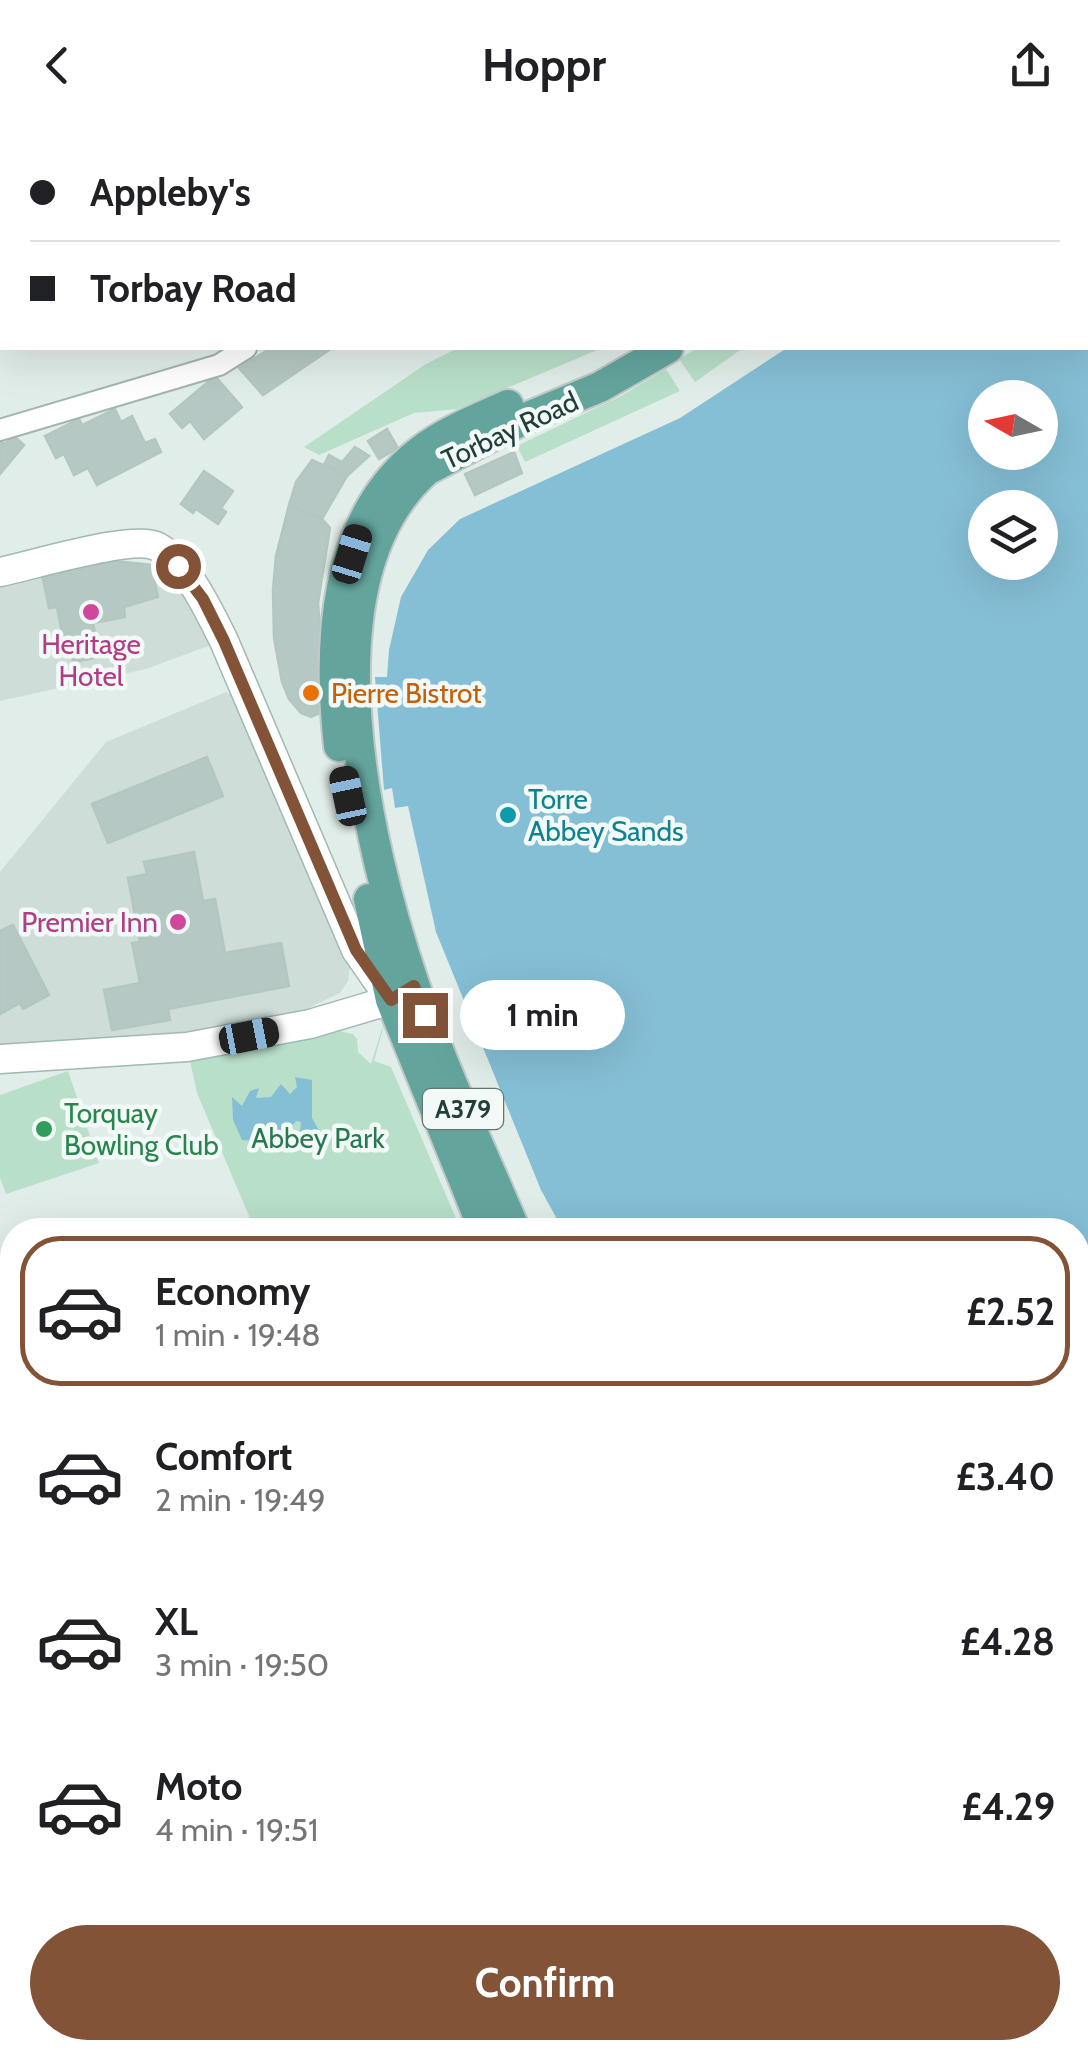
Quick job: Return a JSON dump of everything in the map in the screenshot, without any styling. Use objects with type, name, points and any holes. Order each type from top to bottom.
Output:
[{"type":"main road","name":"Torbay Road","points":[[480,1218],[402,993],[342,766],[334,694],[337,628],[346,574],[370,508],[388,482],[416,454],[452,430],[581,375],[626,350]]},
{"type":"main road","name":"Torbay Road","points":[[511,1218],[447,1072],[402,993],[390,906],[358,752],[358,626],[372,555],[390,517],[414,481],[443,460],[600,388],[665,350]]},
{"type":"street","points":[[0,430],[219,365],[243,350]]},
{"type":"street","points":[[0,572],[118,544],[140,543],[158,546],[178,566],[203,599],[224,641],[356,950],[402,993],[310,1024],[187,1047],[0,1059]]},
{"type":"shaded area","points":[[114,561],[151,565],[165,573],[191,605],[211,645],[146,669],[0,701],[0,588],[42,574]]},
{"type":"shaded area","points":[[226,692],[238,699],[346,950],[348,981],[340,993],[308,1008],[226,1029],[150,1040],[0,1048],[0,872],[106,742]]},
{"type":"green space","points":[[454,350],[597,350],[457,409],[414,413],[319,455],[304,447],[426,364]]},
{"type":"green space","points":[[694,350],[740,350],[695,382],[679,359]]},
{"type":"green space","points":[[666,369],[680,391],[525,462],[517,446],[621,396]]},
{"type":"green space","name":"Abbey Park","points":[[391,1000],[374,1061],[391,1067],[456,1218],[250,1218],[197,1093],[187,1047],[310,1024],[353,1034],[358,1052],[371,1064]]},
{"type":"green space","name":"Torquay Bowling Club","points":[[68,1071],[99,1163],[6,1194],[0,1178],[0,1095]]},
{"type":"water","points":[[784,350],[1088,350],[1088,1218],[556,1218],[541,1190],[436,932],[408,806],[395,808],[392,788],[384,790],[375,677],[387,677],[401,597],[428,550],[460,519],[680,418]]},
{"type":"water","points":[[295,1077],[312,1080],[312,1118],[324,1139],[318,1141],[308,1134],[299,1140],[301,1122],[296,1121],[287,1132],[274,1137],[272,1128],[260,1130],[259,1141],[242,1140],[233,1120],[232,1097],[242,1106],[250,1091],[259,1088],[256,1098],[271,1097],[281,1084],[290,1094],[297,1087]]},
{"type":"building","points":[[268,350],[329,350],[263,395],[239,368]]},
{"type":"building","points":[[215,376],[242,407],[204,439],[190,421],[182,428],[170,414]]},
{"type":"building","points":[[115,409],[121,422],[132,416],[145,443],[155,439],[161,452],[97,485],[88,468],[74,475],[64,454],[56,458],[45,436],[79,419],[82,425]]},
{"type":"building","points":[[387,429],[398,448],[379,459],[368,441]]},
{"type":"building","points":[[13,435],[24,445],[0,474],[0,440],[5,444]]},
{"type":"building","points":[[355,447],[369,456],[347,476],[324,465],[329,455],[342,462]]},
{"type":"building","points":[[514,452],[522,473],[475,495],[465,474]]},
{"type":"building","points":[[312,460],[347,476],[322,519],[289,505],[296,482]]},
{"type":"building","points":[[204,471],[233,491],[221,508],[226,512],[218,524],[181,504]]},
{"type":"building","points":[[289,505],[322,519],[330,528],[318,603],[326,702],[324,711],[311,717],[301,713],[289,699],[274,638],[276,556]]},
{"type":"building","name":"Heritage Hotel","points":[[114,561],[151,565],[158,597],[124,607],[125,617],[93,623],[100,657],[73,662],[71,652],[66,653],[57,607],[49,608],[42,574]]},
{"type":"building","points":[[207,757],[223,796],[108,843],[92,804]]},
{"type":"building","name":"Premier Inn","points":[[194,852],[203,901],[215,899],[225,953],[281,943],[289,986],[168,1009],[170,1020],[112,1030],[104,990],[140,983],[132,943],[140,942],[128,878],[147,874],[144,862]]},
{"type":"building","points":[[13,925],[49,995],[23,1009],[20,1003],[0,1014],[0,931]]},
{"type":"place","name":"Heritage Hotel","points":[[91,612]]},
{"type":"place","name":"Pierre Bistrot","points":[[311,693]]},
{"type":"place","name":"Torre Abbey Sands","points":[[508,815]]},
{"type":"place","name":"Premier Inn","points":[[178,922]]},
{"type":"place","name":"Torquay Bowling Club","points":[[44,1129]]},
{"type":"route","points":[[178,566],[203,599],[224,641],[356,950],[391,1000],[414,986],[425,1015]]}]
